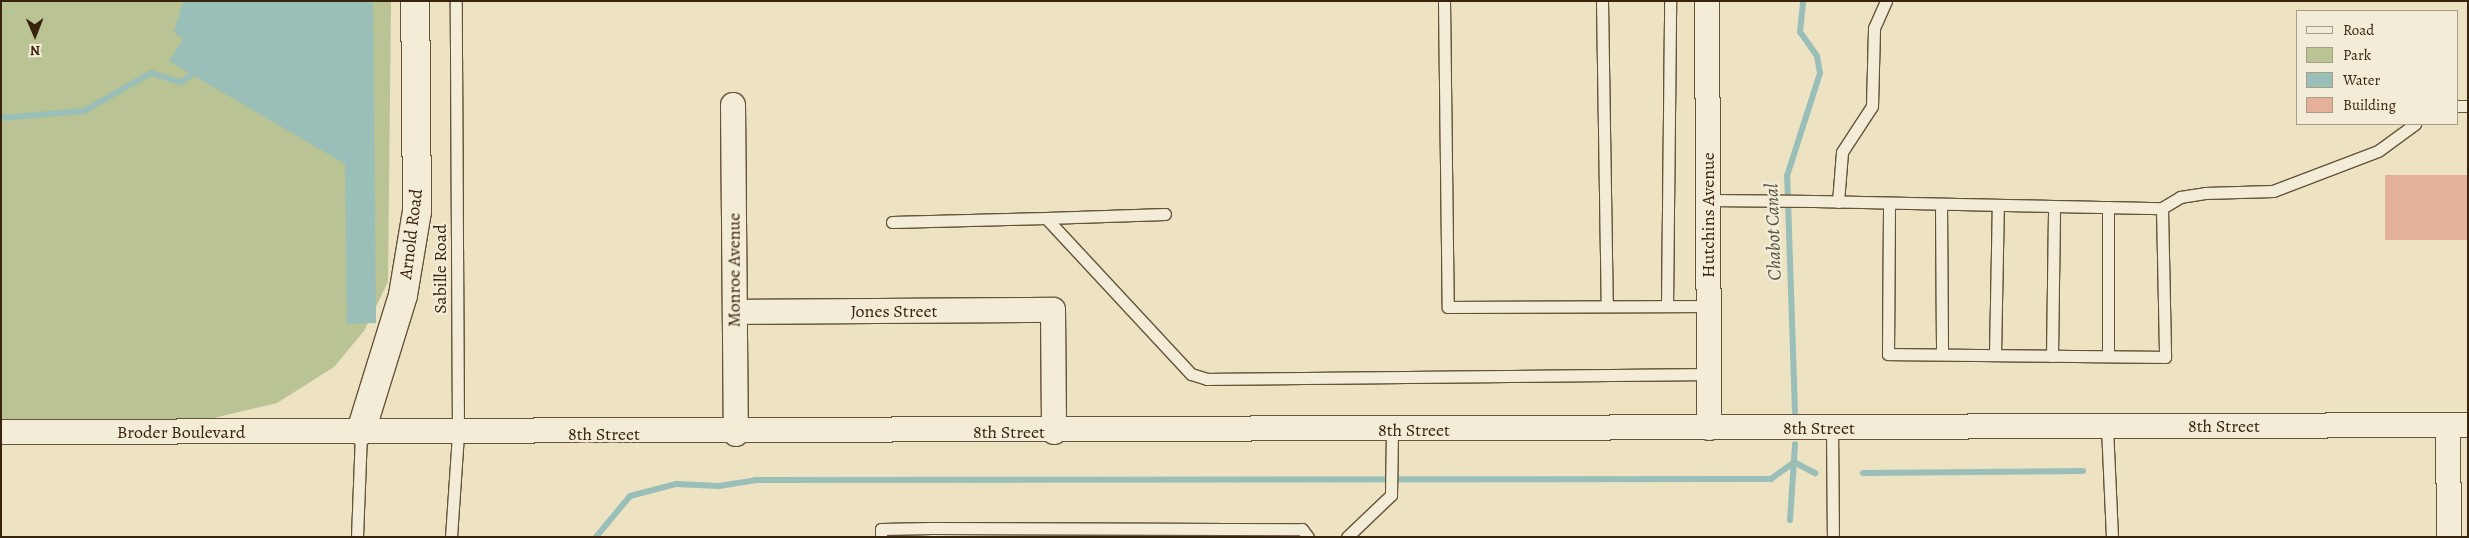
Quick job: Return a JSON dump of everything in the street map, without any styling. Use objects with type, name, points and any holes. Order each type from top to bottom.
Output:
[{"type":"street","name":"Arnold Road","points":[[361,431],[403,295],[417,211],[415,1]]},
{"type":"street","name":"Hutchins Avenue","points":[[1707,1],[1709,428]]},
{"type":"street","name":"Monroe Avenue","points":[[733,106],[736,434]]},
{"type":"street","name":"Jones Street","points":[[735,312],[1053,310],[1054,432]]},
{"type":"street","name":"8th Street","points":[[361,431],[458,434],[736,434],[2458,425]]},
{"type":"street","points":[[2449,537],[2458,425]]},
{"type":"street","name":"Broder Boulevard","points":[[1,432],[361,431]]},
{"type":"lane","name":"Sabille Road","points":[[451,537],[458,434],[456,1]]},
{"type":"lane","points":[[1444,1],[1448,307],[1708,306]]},
{"type":"lane","points":[[1602,1],[1607,306]]},
{"type":"lane","points":[[1667,306],[1670,1]]},
{"type":"lane","points":[[1838,202],[1842,152],[1872,106],[1874,28],[1886,1]]},
{"type":"lane","points":[[1708,200],[2162,208],[2180,197],[2205,193],[2273,192],[2378,151],[2414,125]]},
{"type":"lane","points":[[1889,203],[1888,354],[2165,357],[2162,208]]},
{"type":"lane","points":[[1941,204],[1942,354]]},
{"type":"lane","points":[[1995,355],[1998,204]]},
{"type":"lane","points":[[2052,356],[2054,206]]},
{"type":"lane","points":[[2108,207],[2108,356]]},
{"type":"lane","points":[[892,222],[1165,214]]},
{"type":"lane","points":[[1046,218],[1191,374],[1207,379],[1708,374]]},
{"type":"lane","points":[[2107,427],[2112,537]]},
{"type":"lane","points":[[1832,428],[1833,537]]},
{"type":"lane","points":[[357,537],[361,431]]},
{"type":"lane","points":[[1347,537],[1386,504],[1391,488],[1392,431]]},
{"type":"lane","points":[[881,537],[881,529],[932,528],[981,533],[1302,529],[1308,537]]},
{"type":"green space","points":[[1,1],[391,1],[388,282],[364,331],[334,367],[277,403],[201,421],[1,421]]},
{"type":"water","points":[[183,1],[373,1],[376,323],[347,324],[345,164],[169,61],[183,39],[174,32]]},
{"type":"building","points":[[2385,175],[2468,175],[2468,240],[2385,240]]},
{"type":"waterway","name":"Chabot Canal","points":[[1795,412],[1787,176],[1820,73],[1817,56],[1800,32],[1803,1]]},
{"type":"waterway","points":[[1,118],[84,111],[151,73],[181,82],[199,70]]},
{"type":"waterway","points":[[1790,520],[1795,444]]},
{"type":"waterway","points":[[1794,462],[1815,473]]},
{"type":"waterway","points":[[596,537],[630,496],[676,484],[719,486],[755,480],[1771,479],[1794,462]]},
{"type":"waterway","points":[[1863,473],[2083,471]]}]
